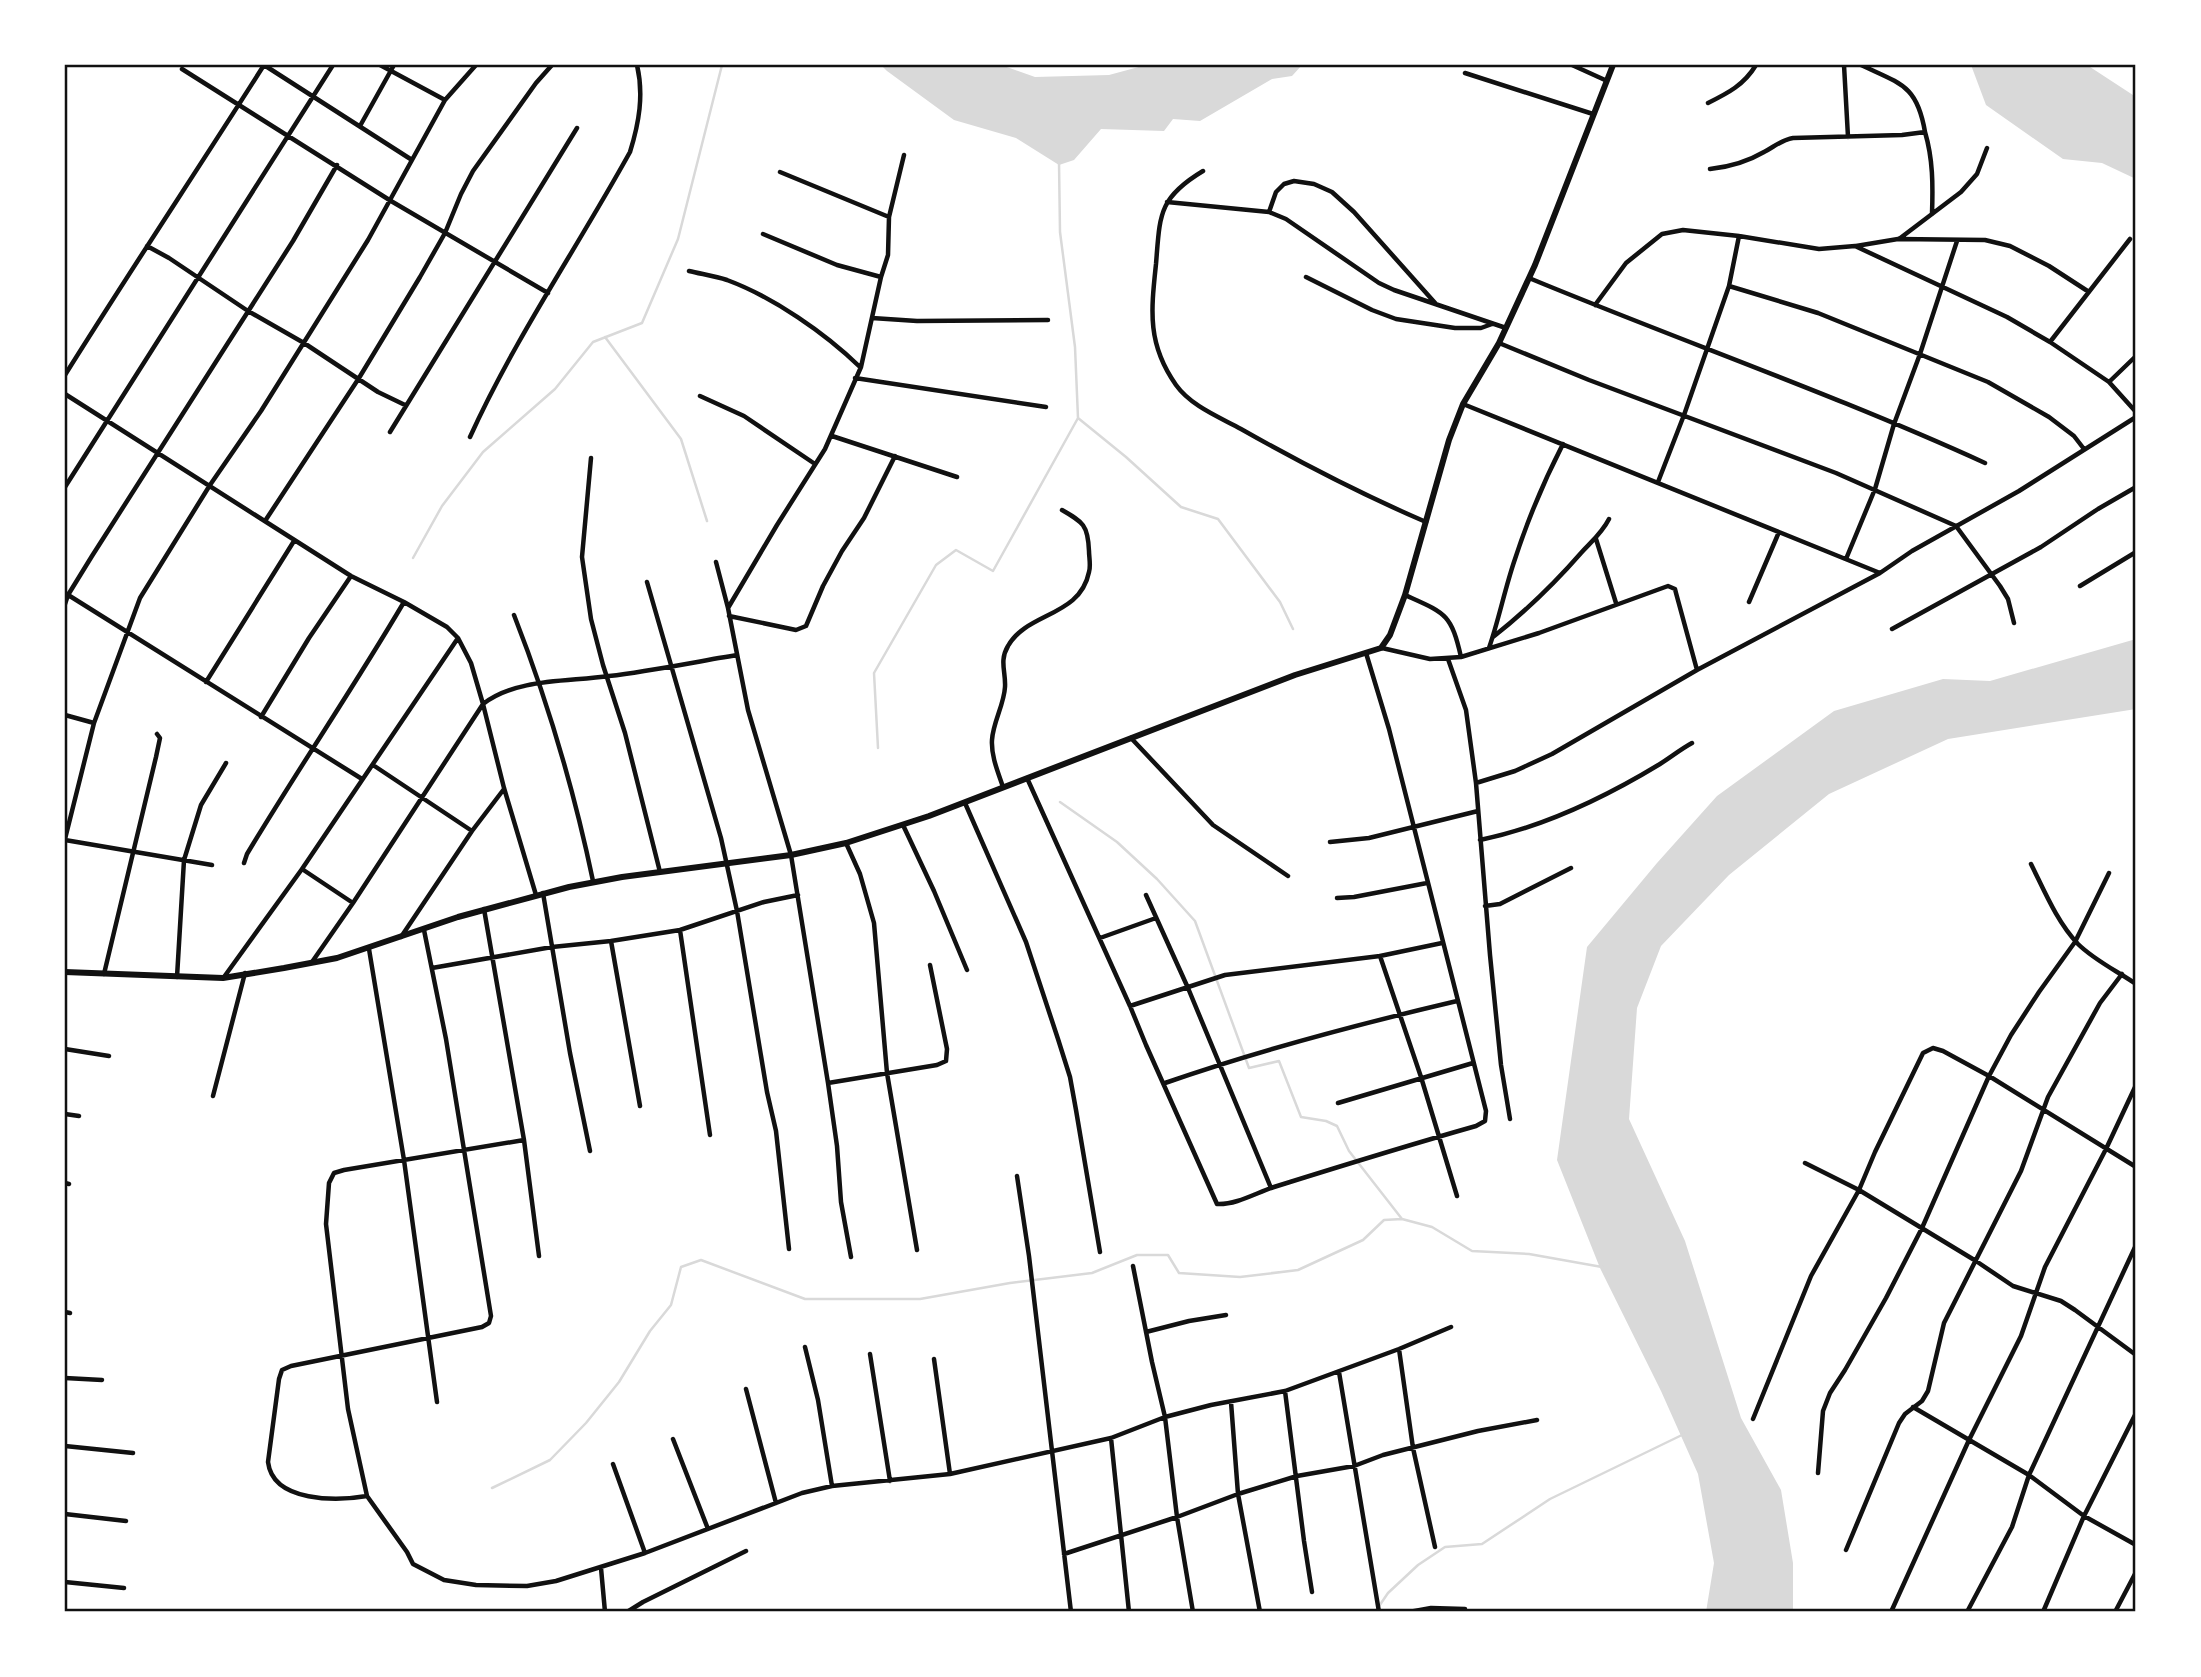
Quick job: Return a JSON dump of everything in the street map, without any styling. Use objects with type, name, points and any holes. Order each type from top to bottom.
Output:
[{"type":"street","points":[[65,375],[264,65],[413,160]]},
{"type":"street","points":[[65,487],[333,65]]},
{"type":"street","points":[[380,65],[444,100]]},
{"type":"street","points":[[360,126],[394,65]]},
{"type":"street","points":[[212,864],[65,840],[94,723],[128,633],[130,619],[140,598],[210,485],[304,343],[391,201],[444,100],[477,65]]},
{"type":"street","points":[[264,521],[359,378],[445,233],[473,171],[552,65]]},
{"type":"street","points":[[470,438],[492,388],[630,152],[640,108],[637,65]]},
{"type":"street","points":[[1572,65],[1605,80]]},
{"type":"street","points":[[1381,648],[1390,635],[1405,595],[1445,451],[1463,404],[1499,343],[1529,278],[1613,65]]},
{"type":"street","points":[[1708,103],[1738,87],[1756,65]]},
{"type":"street","points":[[1844,65],[1848,137]]},
{"type":"street","points":[[1861,65],[1909,90],[1916,99],[1932,157],[1932,214]]},
{"type":"street","points":[[182,69],[391,201],[548,293]]},
{"type":"street","points":[[1465,73],[1593,114]]},
{"type":"street","points":[[390,432],[577,128]]},
{"type":"street","points":[[1710,170],[1725,168],[1745,160],[1787,139],[1925,132]]},
{"type":"street","points":[[1898,239],[1961,192],[1977,174],[1987,148]]},
{"type":"street","points":[[728,608],[832,436],[861,367],[888,255],[889,217],[904,155]]},
{"type":"street","points":[[65,604],[66,594],[248,311],[337,165]]},
{"type":"street","points":[[1202,170],[1182,183],[1166,202],[1158,235],[1151,306],[1152,331],[1164,365],[1176,385],[1187,399],[1263,442],[1427,523]]},
{"type":"street","points":[[780,172],[889,217]]},
{"type":"street","points":[[1269,212],[1276,192],[1284,184],[1294,181],[1314,184],[1332,192],[1354,212],[1437,305]]},
{"type":"street","points":[[1166,202],[1269,212],[1286,219],[1379,283],[1506,328]]},
{"type":"street","points":[[1595,305],[1626,262],[1662,234],[1683,230],[1819,249],[1898,239],[1986,240],[2010,246],[2049,266],[2089,292]]},
{"type":"street","points":[[763,234],[837,265],[881,277]]},
{"type":"street","points":[[1658,482],[1729,286],[1739,236]]},
{"type":"street","points":[[2050,342],[2130,239]]},
{"type":"street","points":[[1846,559],[1875,489],[1894,424],[1958,241]]},
{"type":"street","points":[[146,246],[378,392],[405,405]]},
{"type":"street","points":[[1476,783],[1515,771],[1552,754],[1697,670],[1880,573],[1912,551],[2019,491],[2136,414],[2109,382],[2050,342],[2007,317],[1855,246]]},
{"type":"street","points":[[689,271],[727,281],[754,293],[818,331],[861,367]]},
{"type":"street","points":[[1306,276],[1395,320],[1455,328],[1481,328],[1493,324]]},
{"type":"street","points":[[1529,278],[1706,347],[1985,463]]},
{"type":"street","points":[[1729,286],[1818,313],[1988,382],[2063,426],[2084,449]]},
{"type":"street","points":[[873,318],[917,321],[1048,320]]},
{"type":"street","points":[[1499,343],[1875,489],[1956,526],[2008,599],[2014,624]]},
{"type":"street","points":[[2109,382],[2136,356]]},
{"type":"street","points":[[855,378],[1046,407]]},
{"type":"street","points":[[65,394],[294,541],[351,576],[447,627],[458,638],[471,663],[484,704],[504,788],[540,894],[590,1151]]},
{"type":"street","points":[[700,396],[744,416],[816,464]]},
{"type":"street","points":[[1463,404],[1880,573]]},
{"type":"street","points":[[832,436],[957,477]]},
{"type":"street","points":[[1489,649],[1502,599],[1530,518],[1563,444]]},
{"type":"street","points":[[729,616],[796,630],[806,626],[829,575],[864,518],[895,456]]},
{"type":"street","points":[[591,458],[582,557],[591,619],[625,733],[660,872]]},
{"type":"street","points":[[1892,629],[1993,575],[2136,487]]},
{"type":"street","points":[[1003,787],[995,762],[992,738],[1004,694],[1002,659],[1014,636],[1073,600],[1081,591],[1090,572],[1086,528],[1080,520],[1062,510]]},
{"type":"street","points":[[1492,637],[1526,610],[1596,539],[1609,519]]},
{"type":"street","points":[[1749,602],[1779,532]]},
{"type":"street","points":[[1596,539],[1616,603]]},
{"type":"street","points":[[206,682],[294,541]]},
{"type":"street","points":[[2080,586],[2136,552]]},
{"type":"street","points":[[716,562],[748,710],[791,855],[828,1083],[837,1146],[841,1202],[851,1257]]},
{"type":"street","points":[[261,717],[351,576]]},
{"type":"street","points":[[648,582],[727,863],[776,1131],[789,1249]]},
{"type":"street","points":[[65,972],[223,978],[337,958],[484,909],[593,881],[791,855],[846,843],[965,803],[1026,777],[1295,676],[1381,648],[1430,659],[1461,657],[1559,625],[1660,587],[1675,589],[1697,670]]},
{"type":"street","points":[[66,594],[362,779]]},
{"type":"street","points":[[1405,595],[1440,611],[1451,623],[1461,657]]},
{"type":"street","points":[[244,863],[247,854],[404,602]]},
{"type":"street","points":[[514,615],[541,684],[576,803],[593,881]]},
{"type":"street","points":[[223,978],[302,869],[458,638]]},
{"type":"street","points":[[1026,777],[1217,1204],[1246,1198],[1398,1148],[1476,1126],[1485,1121],[1486,1111],[1386,718],[1366,653]]},
{"type":"street","points":[[311,962],[484,704],[495,696],[541,684],[607,677],[737,655]]},
{"type":"street","points":[[1448,659],[1466,710],[1476,783],[1500,1065],[1510,1119]]},
{"type":"street","points":[[65,715],[94,723]]},
{"type":"street","points":[[104,974],[156,757],[160,738],[157,734]]},
{"type":"street","points":[[1131,738],[1213,825],[1288,876]]},
{"type":"street","points":[[1480,839],[1508,834],[1569,813],[1660,764],[1692,743]]},
{"type":"street","points":[[177,976],[184,860],[201,805],[226,763]]},
{"type":"street","points":[[373,765],[471,831]]},
{"type":"street","points":[[400,937],[471,831],[504,788]]},
{"type":"street","points":[[965,803],[1026,942],[1070,1077],[1100,1252]]},
{"type":"street","points":[[1330,842],[1369,838],[1478,811]]},
{"type":"street","points":[[903,825],[968,970]]},
{"type":"street","points":[[846,843],[860,874],[874,923],[887,1073],[917,1250]]},
{"type":"street","points":[[2031,864],[2075,942],[2136,984]]},
{"type":"street","points":[[1486,906],[1500,905],[1572,868]]},
{"type":"street","points":[[302,869],[353,903]]},
{"type":"street","points":[[1818,1473],[1823,1411],[1830,1393],[1879,1310],[1922,1228],[1989,1076],[2032,1002],[2075,942],[2109,873]]},
{"type":"street","points":[[1337,898],[1427,883]]},
{"type":"street","points":[[432,968],[552,947],[611,942],[680,930],[764,902],[798,895]]},
{"type":"street","points":[[1146,895],[1221,1064],[1271,1188]]},
{"type":"street","points":[[484,909],[524,1140],[539,1256]]},
{"type":"street","points":[[1100,938],[1156,918]]},
{"type":"street","points":[[367,1496],[344,1500],[316,1498],[283,1486],[269,1471],[268,1462],[282,1370],[482,1327],[489,1323],[491,1316],[465,1151],[424,930]]},
{"type":"street","points":[[680,930],[710,1136]]},
{"type":"street","points":[[611,942],[640,1106]]},
{"type":"street","points":[[1130,1006],[1225,975],[1380,956],[1442,943]]},
{"type":"street","points":[[369,949],[404,1160],[437,1402]]},
{"type":"street","points":[[1380,956],[1457,1196]]},
{"type":"street","points":[[828,1083],[937,1065],[946,1060],[947,1049],[930,965]]},
{"type":"street","points":[[213,1096],[245,973]]},
{"type":"street","points":[[1846,1550],[1899,1423],[1905,1414],[1922,1401],[1928,1391],[1944,1323],[2021,1171],[2042,1109],[2100,1003],[2122,974]]},
{"type":"street","points":[[1164,1083],[1221,1064],[1399,1014],[1457,1001]]},
{"type":"street","points":[[1753,1419],[1811,1276],[1859,1189],[1923,1053],[1933,1048],[1943,1051],[1989,1076],[2136,1167]]},
{"type":"street","points":[[65,1049],[109,1056]]},
{"type":"street","points":[[1338,1103],[1473,1063]]},
{"type":"street","points":[[1891,1612],[1969,1440],[2021,1336],[2045,1267],[2136,1085]]},
{"type":"street","points":[[65,1114],[79,1116]]},
{"type":"street","points":[[524,1140],[344,1170],[334,1173],[329,1183],[326,1224],[342,1356],[351,1422],[367,1496],[413,1564],[444,1580],[476,1585],[527,1586],[556,1581],[645,1553],[802,1493],[832,1486],[950,1474],[1111,1437],[1165,1417],[1285,1391],[1451,1327]]},
{"type":"street","points":[[1805,1163],[1859,1189],[2013,1286],[2060,1301],[2098,1325],[2136,1355]]},
{"type":"street","points":[[1017,1175],[1071,1612]]},
{"type":"street","points":[[1967,1612],[2012,1527],[2029,1475],[2136,1245]]},
{"type":"street","points":[[1133,1266],[1165,1417],[1177,1517],[1193,1612]]},
{"type":"street","points":[[1146,1332],[1226,1315]]},
{"type":"street","points":[[806,1347],[832,1486]]},
{"type":"street","points":[[1399,1349],[1413,1448],[1435,1547]]},
{"type":"street","points":[[870,1354],[890,1481]]},
{"type":"street","points":[[934,1359],[950,1474]]},
{"type":"street","points":[[1339,1372],[1378,1612]]},
{"type":"street","points":[[65,1378],[102,1380]]},
{"type":"street","points":[[746,1389],[776,1503]]},
{"type":"street","points":[[1285,1391],[1312,1592]]},
{"type":"street","points":[[1231,1402],[1238,1494],[1260,1612]]},
{"type":"street","points":[[1913,1407],[2029,1475],[2084,1516],[2136,1545]]},
{"type":"street","points":[[2043,1612],[2084,1516],[2136,1413]]},
{"type":"street","points":[[1064,1554],[1297,1476],[1354,1466],[1383,1455],[1478,1431],[1537,1420]]},
{"type":"street","points":[[1111,1437],[1129,1612]]},
{"type":"street","points":[[673,1439],[708,1529]]},
{"type":"street","points":[[65,1446],[133,1453]]},
{"type":"street","points":[[613,1464],[645,1553]]},
{"type":"street","points":[[65,1514],[126,1521]]},
{"type":"street","points":[[627,1612],[746,1551]]},
{"type":"street","points":[[601,1568],[605,1612]]},
{"type":"street","points":[[2115,1612],[2136,1573]]},
{"type":"street","points":[[65,1582],[124,1588]]},
{"type":"street","points":[[1409,1612],[1465,1609]]},
{"type":"shaded area","points":[[881,65],[1001,65],[1035,77],[1109,75],[1146,65],[1302,65],[1292,76],[1272,79],[1200,121],[1173,119],[1164,131],[1101,129],[1074,160],[1059,165],[1016,138],[954,120]]},
{"type":"shaded area","points":[[1971,65],[2087,65],[2136,97],[2136,179],[2102,163],[2063,159],[1986,105]]},
{"type":"shaded area","points":[[2136,639],[2136,709],[1948,739],[1829,794],[1729,875],[1661,946],[1637,1008],[1629,1119],[1685,1241],[1741,1418],[1781,1490],[1793,1563],[1793,1612],[1706,1612],[1714,1563],[1698,1474],[1661,1391],[1600,1268],[1557,1160],[1587,947],[1717,796],[1834,711],[1943,679],[1990,681]]},
{"type":"waterway","points":[[413,558],[442,506],[483,452],[555,389],[593,342],[642,323],[678,239],[722,65]]},
{"type":"waterway","points":[[878,748],[874,673],[936,565],[956,550],[993,571],[1078,418],[1075,347],[1060,232],[1059,162]]},
{"type":"waterway","points":[[605,337],[681,439],[707,521]]},
{"type":"waterway","points":[[1078,418],[1181,507],[1218,519],[1280,602],[1293,629]]},
{"type":"waterway","points":[[1060,802],[1117,842],[1157,879],[1195,921],[1249,1068],[1279,1061],[1301,1117],[1326,1121],[1337,1126],[1349,1151],[1402,1219]]},
{"type":"waterway","points":[[492,1488],[550,1460],[586,1423],[619,1382],[650,1331],[671,1305],[681,1267],[701,1260],[805,1299],[920,1299],[1010,1283],[1092,1273],[1137,1255],[1168,1255],[1179,1273],[1240,1277],[1298,1270],[1363,1240],[1384,1220],[1402,1219],[1432,1227],[1472,1251],[1529,1254],[1602,1267]]},
{"type":"waterway","points":[[1375,1612],[1388,1593],[1418,1565],[1445,1547],[1482,1544],[1550,1499],[1684,1434]]}]
